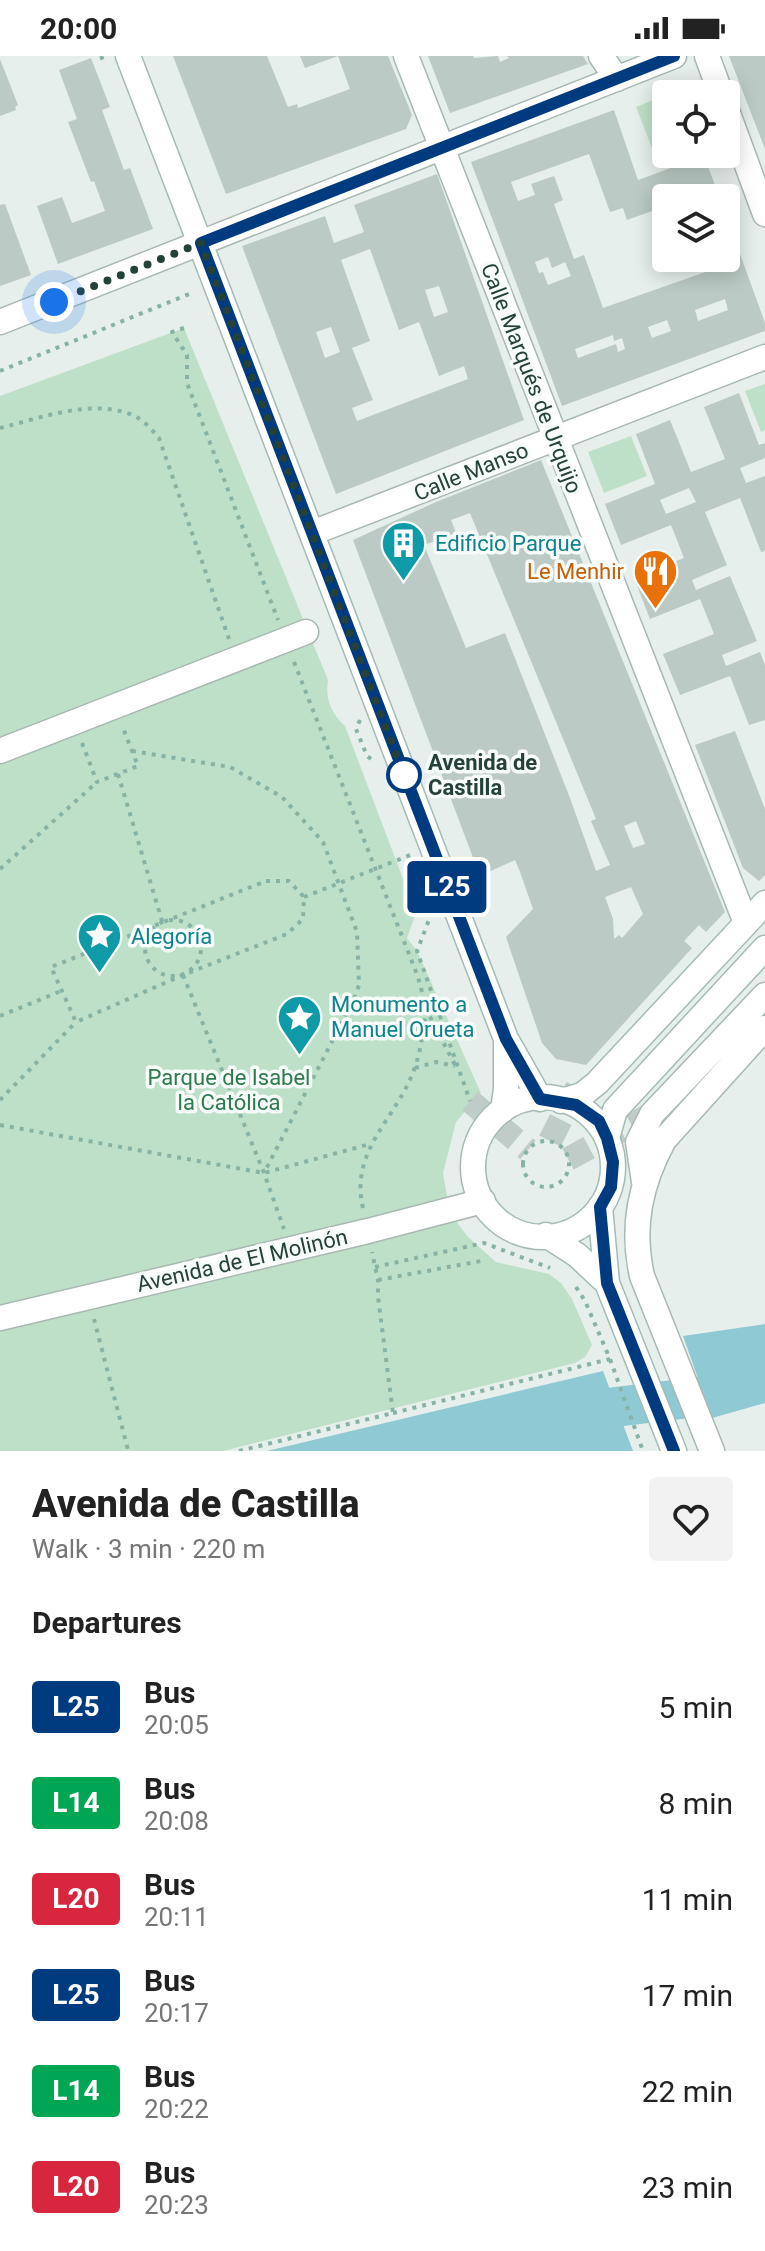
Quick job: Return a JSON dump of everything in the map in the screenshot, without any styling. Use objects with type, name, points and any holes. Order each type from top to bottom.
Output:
[{"type":"street","points":[[128,56],[506,1039],[550,1100],[576,1105],[588,1112],[599,1121],[607,1138],[613,1162],[611,1187],[600,1207],[581,1227],[546,1235],[515,1231],[493,1217],[476,1191],[473,1163],[484,1127],[503,1110],[522,1100],[550,1100],[582,1095],[597,1083],[765,903]]},
{"type":"street","name":"Calle Marqués de Urquijo","points":[[406,56],[746,923]]},
{"type":"street","points":[[601,56],[617,79]]},
{"type":"street","points":[[0,322],[674,56]]},
{"type":"street","points":[[707,56],[716,80]]},
{"type":"street","points":[[740,146],[765,214]]},
{"type":"street","name":"Calle Manso","points":[[312,533],[765,357]]},
{"type":"street","points":[[0,751],[296,636]]},
{"type":"street","points":[[607,1138],[615,1110],[765,948]]},
{"type":"street","points":[[712,1451],[642,1276],[636,1248],[637,1225],[645,1184],[664,1140],[759,1024],[765,995]]},
{"type":"street","points":[[645,1184],[638,1142],[652,1114],[759,1024]]},
{"type":"street","points":[[503,1110],[506,1039]]},
{"type":"street","name":"Avenida de El Molinón","points":[[0,1318],[483,1201]]},
{"type":"street","points":[[600,1207],[608,1285],[674,1451]]},
{"type":"street","points":[[546,1235],[577,1255],[608,1285]]},
{"type":"path","points":[[0,371],[194,292]]},
{"type":"path","points":[[184,328],[172,332],[187,355],[187,383],[296,636],[375,869],[418,977],[427,1011],[456,1067]]},
{"type":"path","points":[[0,428],[72,411],[104,408],[133,415],[146,425],[159,438],[237,660]]},
{"type":"path","points":[[0,869],[97,782],[138,766],[114,706]]},
{"type":"path","points":[[74,722],[97,782]]},
{"type":"path","points":[[132,751],[230,767],[282,797],[323,842],[357,932],[359,985],[264,1173]]},
{"type":"path","points":[[118,774],[162,921]]},
{"type":"path","points":[[304,897],[415,854]]},
{"type":"path","points":[[0,1100],[76,1022],[287,934],[303,919],[304,897],[289,881],[266,881],[51,967],[76,1022]]},
{"type":"path","points":[[435,906],[417,951],[470,1101]]},
{"type":"path","points":[[180,920],[195,930],[199,938],[200,956],[191,971],[183,975],[173,977],[154,971],[144,954],[147,934],[162,921],[180,920]]},
{"type":"path","points":[[183,975],[264,1173],[290,1248]]},
{"type":"path","points":[[0,1016],[61,991]]},
{"type":"path","points":[[358,1187],[370,1144],[415,1068],[427,1011]]},
{"type":"path","points":[[415,1068],[436,1062],[456,1067]]},
{"type":"path","points":[[0,1125],[264,1173],[370,1144]]},
{"type":"path","points":[[545,1141],[559,1145],[568,1159],[565,1176],[552,1186],[533,1184],[522,1166],[528,1150],[535,1143],[545,1141]]},
{"type":"path","points":[[375,1267],[484,1243],[560,1273]]},
{"type":"path","points":[[393,1413],[378,1280],[481,1261]]},
{"type":"path","points":[[568,1280],[585,1301],[610,1359],[643,1451]]},
{"type":"path","points":[[89,1297],[128,1450]]},
{"type":"path","points":[[239,1451],[610,1359]]},
{"type":"green space","points":[[652,101],[652,148],[636,107]]},
{"type":"green space","name":"Parque de Isabel la Católica","points":[[184,328],[328,680],[330,705],[345,726],[416,913],[407,938],[417,951],[481,1093],[456,1122],[443,1173],[450,1213],[468,1237],[496,1262],[549,1274],[561,1283],[572,1299],[592,1345],[585,1357],[575,1363],[223,1451],[0,1451],[0,396]]},
{"type":"green space","points":[[765,384],[765,430],[761,432],[745,391]]},
{"type":"green space","points":[[631,436],[647,476],[604,493],[588,452]]},
{"type":"water","points":[[765,1324],[765,1403],[712,1418],[683,1336]]},
{"type":"water","points":[[603,1371],[633,1451],[267,1451]]},
{"type":"pier","points":[[603,1367],[607,1369],[637,1451],[616,1407]]},
{"type":"building","points":[[173,56],[267,56],[288,107],[297,104],[298,108],[350,89],[338,56],[388,56],[412,115],[406,129],[226,194]]},
{"type":"building","points":[[300,56],[338,56],[305,68]]},
{"type":"building","points":[[428,56],[498,56],[500,62],[509,58],[507,56],[583,56],[588,64],[450,113]]},
{"type":"building","points":[[729,56],[765,56],[765,149],[740,80]]},
{"type":"building","points":[[91,58],[110,107],[102,110],[124,170],[130,168],[153,229],[58,264],[37,206],[62,197],[72,223],[105,211],[68,122],[77,119],[59,70]]},
{"type":"building","points":[[0,59],[18,105],[16,110],[0,116]]},
{"type":"building","points":[[614,110],[638,180],[671,168],[709,168],[715,184],[652,184],[652,211],[627,220],[623,208],[610,212],[589,154],[511,182],[518,201],[535,195],[531,184],[554,176],[563,200],[554,204],[574,259],[584,255],[603,308],[705,272],[740,272],[740,254],[765,323],[765,331],[562,406],[471,162]],"holes":[[[548,257],[552,268],[565,262],[571,276],[548,285],[535,262]],[[725,299],[728,310],[698,321],[695,310]],[[667,320],[671,331],[652,338],[648,327]],[[613,335],[614,341],[622,338],[625,349],[618,352],[616,344],[578,358],[575,349]]]},
{"type":"building","points":[[437,174],[524,420],[336,494],[242,246],[325,216],[334,243],[364,232],[354,205]],"holes":[[[370,249],[399,330],[419,322],[439,376],[464,366],[468,379],[357,421],[352,408],[373,400],[352,348],[370,341],[341,260]],[[439,286],[448,312],[434,317],[425,290]],[[331,327],[340,352],[325,358],[316,332]]]},
{"type":"building","points":[[5,204],[31,275],[0,286],[0,205]]},
{"type":"building","points":[[739,393],[759,445],[765,443],[765,458],[740,468],[746,483],[765,476],[765,551],[761,552],[740,498],[705,512],[727,565],[692,580],[696,590],[730,576],[757,641],[722,655],[726,666],[760,652],[765,665],[765,720],[749,725],[730,676],[680,695],[663,654],[714,634],[700,599],[650,619],[634,578],[684,558],[671,525],[621,545],[605,504],[655,484],[636,434],[670,420],[691,472],[725,459],[704,407]],"holes":[[[689,488],[696,502],[666,514],[660,500]]]},
{"type":"building","points":[[541,460],[725,912],[706,932],[699,925],[684,941],[692,948],[586,1065],[556,1059],[542,1043],[506,937],[533,909],[520,872],[515,860],[480,876],[353,540],[436,502]],"holes":[[[470,513],[596,819],[591,821],[610,865],[596,871],[505,633],[466,648],[424,545],[456,533],[451,520]],[[636,821],[645,844],[633,848],[624,826]],[[631,887],[643,914],[622,938],[619,935],[614,939],[613,919],[605,897]]]},
{"type":"building","points":[[735,731],[765,809],[765,875],[759,881],[743,868],[695,745]]},
{"type":"waterway","points":[[562,1420],[615,1407],[706,1396]]},
{"type":"tunnel","points":[[550,1141],[579,1084]]},
{"type":"tunnel","points":[[470,1101],[528,1150]]},
{"type":"tunnel","points":[[568,1159],[652,1114]]},
{"type":"bus line","name":"L25","points":[[674,56],[201,243],[506,1039],[540,1099],[576,1105],[599,1121],[607,1138],[613,1162],[611,1187],[600,1207],[607,1283],[674,1451]]},
{"type":"place","name":"Edificio Parque","points":[[404,582]]},
{"type":"place","name":"Le Menhir","points":[[655,610]]},
{"type":"place","name":"Avenida de Castilla","points":[[404,775]]},
{"type":"place","name":"Alegoría","points":[[100,975]]},
{"type":"place","name":"Monumento a Manuel Orueta","points":[[300,1056]]},
{"type":"route","points":[[54,302],[201,243],[404,775]]}]
